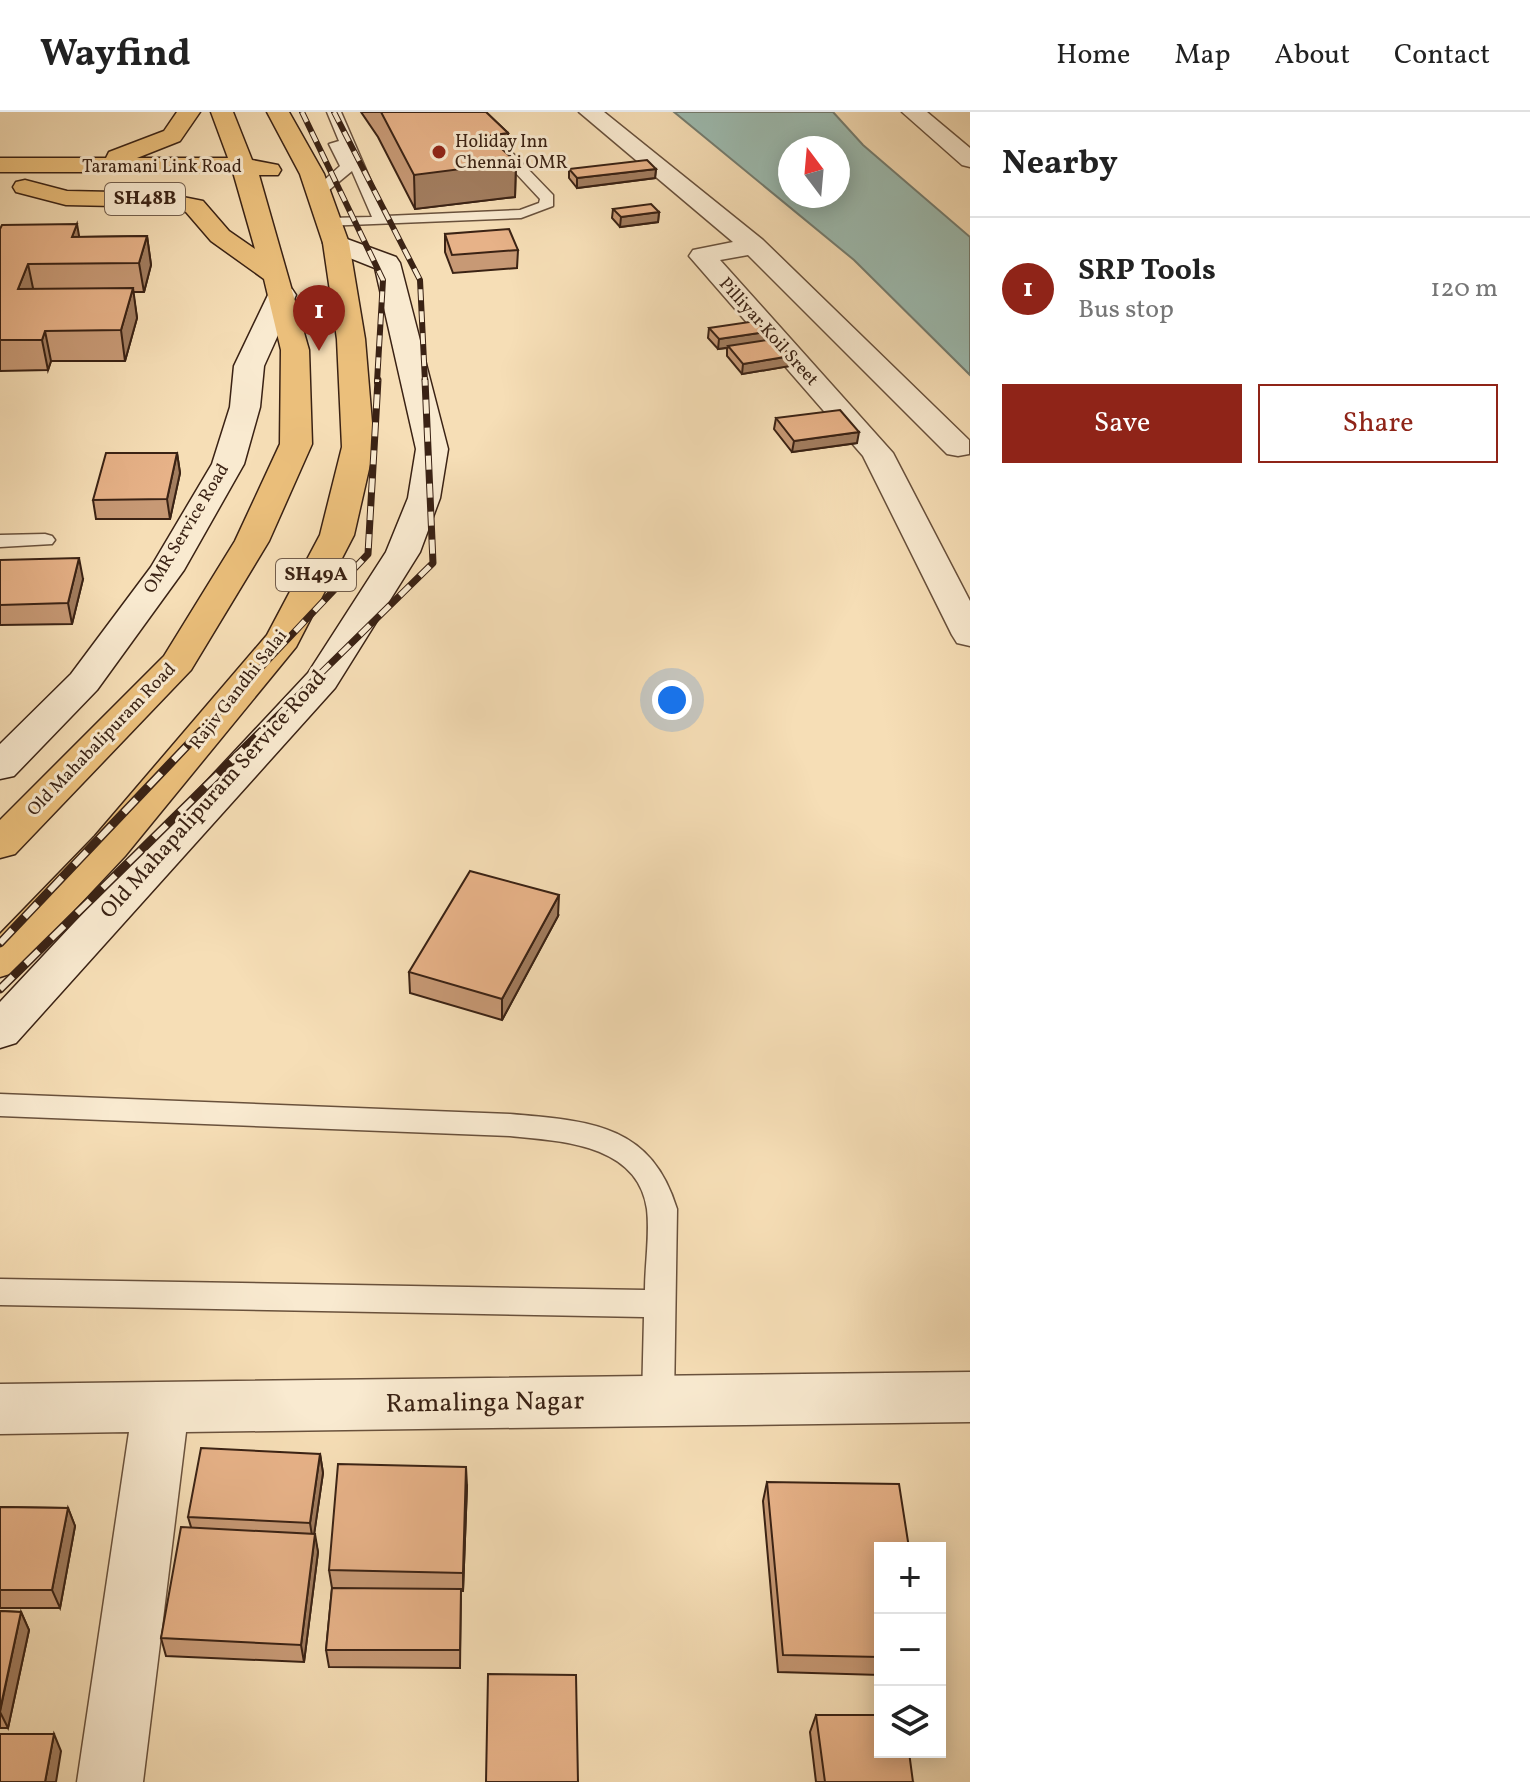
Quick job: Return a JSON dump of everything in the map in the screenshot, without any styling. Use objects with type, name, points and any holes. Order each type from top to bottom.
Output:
[{"type":"main road","name":"SH48B","points":[[71,166],[125,155],[172,136],[189,112]]},
{"type":"main road","name":"SH49A","points":[[222,112],[245,174]]},
{"type":"main road","name":"SH49A","points":[[278,112],[315,183]]},
{"type":"main road","name":"Taramani Link Road","points":[[0,165],[288,174],[315,183]]},
{"type":"main road","name":"Taramani Link Road","points":[[13,187],[245,174]]},
{"type":"main road","name":"Old Mahabalipuram Road","points":[[0,844],[178,662],[252,541],[296,444],[295,350],[245,174]]},
{"type":"main road","name":"Rajiv Gandhi Salai","points":[[0,961],[110,846],[283,639],[337,535],[358,447],[351,339],[332,233],[315,183]]},
{"type":"main road","name":"SH48B","points":[[13,187],[66,198],[163,200],[194,206],[220,236],[279,285]]},
{"type":"street","points":[[590,112],[754,246],[958,447]]},
{"type":"street","points":[[913,112],[970,160]]},
{"type":"street","name":"Old Mahapalipuram Service Road","points":[[0,1031],[322,680],[403,552],[424,498],[432,449],[387,263],[332,233]]},
{"type":"street","name":"Pilliyar Koil Sreet","points":[[754,246],[702,256],[877,453],[970,635]]},
{"type":"street","name":"OMR Service Road","points":[[0,767],[84,682],[167,570],[228,464],[245,407],[249,366],[279,285]]},
{"type":"street","name":"Ramalinga Nagar","points":[[0,1409],[970,1397]]},
{"type":"street","points":[[110,1782],[161,1407]]},
{"type":"lane","points":[[315,183],[348,167],[320,112]]},
{"type":"lane","points":[[334,112],[381,221]]},
{"type":"lane","points":[[332,233],[381,221],[521,214],[546,206],[548,198],[466,112]]},
{"type":"lane","points":[[0,541],[45,540]]},
{"type":"lane","points":[[0,1105],[494,1124],[574,1131],[618,1146],[644,1165],[659,1190],[662,1209],[658,1400]]},
{"type":"lane","points":[[0,1292],[660,1304]]},
{"type":"water","points":[[674,112],[833,112],[863,145],[970,237],[970,375],[854,260],[791,208],[850,208],[850,136],[778,136],[778,198]]},
{"type":"building","points":[[381,112],[486,112],[508,133],[488,136],[516,162],[414,175]]},
{"type":"building","points":[[647,160],[656,169],[577,178],[569,169]]},
{"type":"building","points":[[651,204],[659,212],[621,217],[613,209]]},
{"type":"building","points":[[77,224],[72,237],[147,236],[139,263],[28,264],[18,289],[133,288],[121,330],[45,331],[42,340],[0,340],[2,225]]},
{"type":"building","points":[[509,229],[518,250],[452,255],[445,234]]},
{"type":"building","points":[[756,321],[766,332],[719,339],[709,328]]},
{"type":"building","points":[[774,339],[791,356],[743,364],[728,346]]},
{"type":"building","points":[[840,410],[859,432],[794,441],[776,418]]},
{"type":"building","points":[[106,453],[177,453],[167,499],[93,500]]},
{"type":"building","points":[[79,558],[68,603],[0,605],[0,560]]},
{"type":"building","points":[[470,871],[559,895],[502,999],[409,972]]},
{"type":"building","points":[[201,1448],[320,1454],[310,1523],[188,1517]]},
{"type":"building","points":[[338,1464],[466,1467],[463,1573],[329,1570]]},
{"type":"building","points":[[767,1482],[899,1484],[908,1542],[874,1542],[874,1657],[783,1655]]},
{"type":"building","points":[[0,1507],[68,1508],[52,1590],[0,1590]]},
{"type":"building","points":[[181,1527],[315,1534],[301,1645],[161,1638]]},
{"type":"building","points":[[332,1588],[461,1589],[460,1650],[326,1650]]},
{"type":"building","points":[[0,1611],[21,1612],[0,1710]]},
{"type":"building","points":[[488,1674],[576,1675],[578,1782],[486,1782]]},
{"type":"building","points":[[816,1715],[874,1715],[874,1758],[910,1758],[913,1782],[825,1782]]},
{"type":"building","points":[[0,1734],[54,1734],[45,1782],[0,1782]]},
{"type":"railway","points":[[302,112],[383,280],[377,382]]},
{"type":"railway","points":[[334,112],[420,280],[425,382]]},
{"type":"railway","points":[[199,733],[368,554],[378,380]]},
{"type":"railway","points":[[260,733],[433,563],[425,380]]},
{"type":"railway","points":[[0,943],[201,731]]},
{"type":"railway","points":[[0,989],[262,731]]},
{"type":"place","name":"Holiday Inn Chennai OMR","points":[[439,152]]},
{"type":"place","name":"SRP Tools","points":[[319,351]]}]
